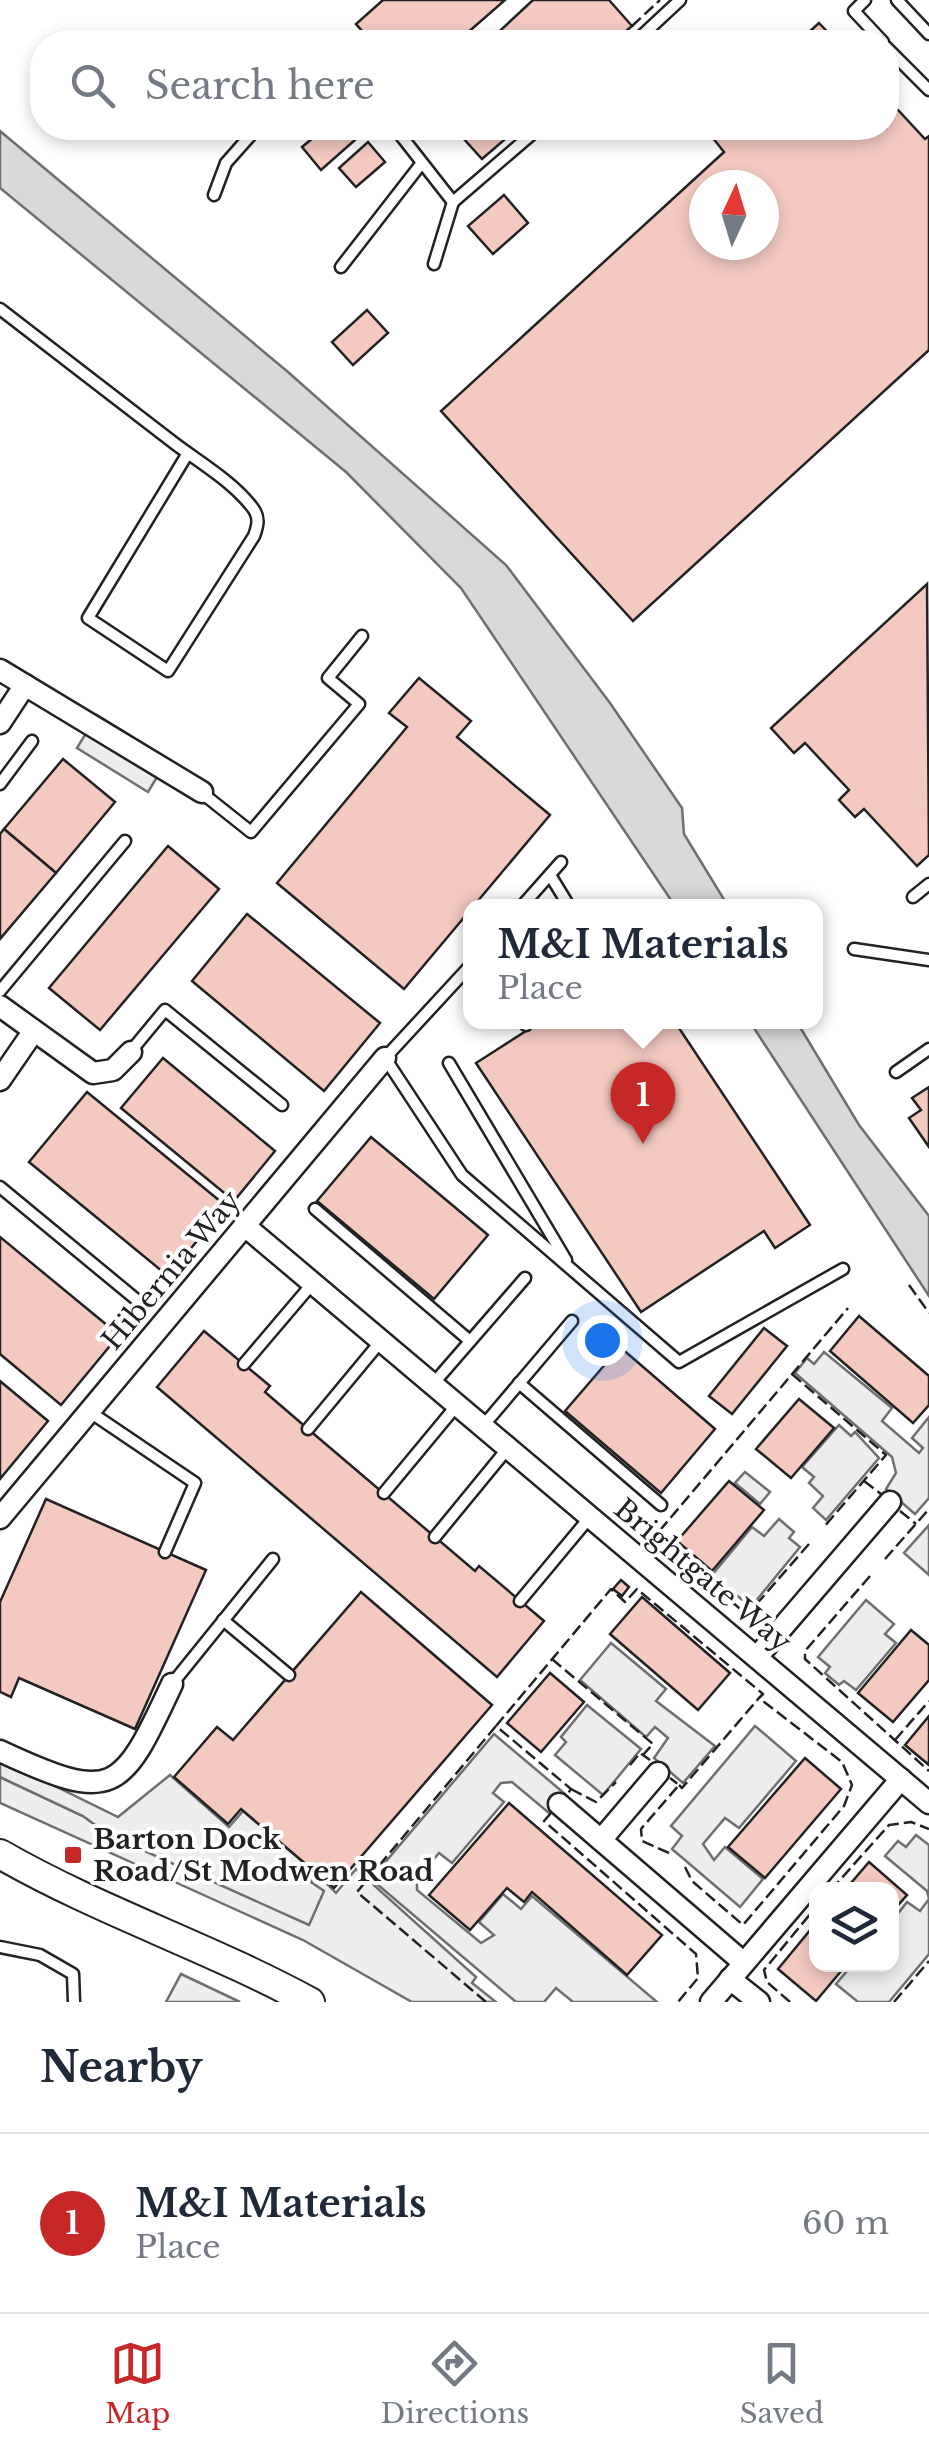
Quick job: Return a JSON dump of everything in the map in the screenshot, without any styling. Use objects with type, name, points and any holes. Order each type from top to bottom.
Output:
[{"type":"main road","points":[[0,1854],[57,1887],[262,1976],[310,2002]]},
{"type":"main road","points":[[0,1876],[57,1887]]},
{"type":"street","points":[[0,670],[202,792]]},
{"type":"street","points":[[0,724],[26,686]]},
{"type":"street","points":[[0,1006],[94,1073],[112,1070],[131,1052]]},
{"type":"street","points":[[0,1080],[33,1032]]},
{"type":"street","name":"Hibernia Way","points":[[0,1518],[385,1058]]},
{"type":"street","name":"Brightgate Way","points":[[244,1226],[929,1803]]},
{"type":"street","points":[[757,1657],[890,1502]]},
{"type":"street","points":[[0,1751],[65,1780],[84,1784],[106,1780],[134,1762],[172,1684]]},
{"type":"street","points":[[601,1840],[658,1773]]},
{"type":"street","points":[[711,2002],[900,1779]]},
{"type":"street","points":[[558,1804],[601,1840],[737,1971],[758,2002]]},
{"type":"lane","points":[[647,30],[680,0]]},
{"type":"lane","points":[[865,0],[854,11],[872,30]]},
{"type":"lane","points":[[897,0],[929,34]]},
{"type":"lane","points":[[899,59],[929,90]]},
{"type":"lane","points":[[214,195],[226,163],[246,140]]},
{"type":"lane","points":[[404,140],[453,202]]},
{"type":"lane","points":[[434,264],[453,202],[525,140]]},
{"type":"lane","points":[[341,266],[421,164]]},
{"type":"lane","points":[[0,309],[188,453],[235,490],[258,519],[254,536],[168,671],[88,618],[188,453]]},
{"type":"lane","points":[[202,792],[251,832],[359,704],[328,678],[362,636]]},
{"type":"lane","points":[[0,784],[32,741]]},
{"type":"lane","points":[[0,991],[125,841]]},
{"type":"lane","points":[[528,899],[561,862]]},
{"type":"lane","points":[[550,875],[565,899]]},
{"type":"lane","points":[[912,898],[929,884]]},
{"type":"lane","points":[[854,949],[929,960]]},
{"type":"lane","points":[[463,974],[385,1058],[462,1175],[679,1362],[844,1269]]},
{"type":"lane","points":[[131,1052],[165,1010],[282,1105]]},
{"type":"lane","points":[[896,1072],[929,1048]]},
{"type":"lane","points":[[448,1063],[570,1268]]},
{"type":"lane","points":[[0,1187],[138,1301]]},
{"type":"lane","points":[[315,1209],[470,1341]]},
{"type":"lane","points":[[433,1384],[525,1278]]},
{"type":"lane","points":[[244,1364],[312,1283]]},
{"type":"lane","points":[[483,1426],[572,1321]]},
{"type":"lane","points":[[308,1428],[382,1341]]},
{"type":"lane","points":[[519,1384],[661,1505]]},
{"type":"lane","points":[[384,1493],[458,1404]]},
{"type":"lane","points":[[89,1411],[195,1484],[166,1552]]},
{"type":"lane","points":[[434,1537],[508,1447]]},
{"type":"lane","points":[[520,1601],[591,1516]]},
{"type":"lane","points":[[172,1684],[274,1559]]},
{"type":"lane","points":[[223,1620],[289,1676]]},
{"type":"lane","points":[[0,1948],[40,1956],[74,1974],[74,2002]]},
{"type":"shaded area","points":[[0,131],[288,372],[506,565],[610,703],[682,808],[684,834],[724,899],[670,899],[461,588],[346,472],[0,188]]},
{"type":"shaded area","points":[[97,715],[168,759],[148,792],[77,748]]},
{"type":"shaded area","points":[[755,1029],[801,1029],[859,1125],[929,1216],[929,1296]]},
{"type":"shaded area","points":[[824,1352],[892,1408],[882,1421],[919,1453],[923,1448],[912,1438],[929,1417],[929,1498],[915,1514],[886,1489],[896,1473],[892,1457],[795,1373],[807,1358],[814,1364]]},
{"type":"shaded area","points":[[839,1425],[851,1436],[855,1432],[879,1458],[826,1520],[813,1508],[823,1496],[809,1483],[814,1477],[802,1467]]},
{"type":"shaded area","points":[[745,1472],[770,1492],[760,1504],[735,1483]]},
{"type":"shaded area","points":[[779,1519],[794,1532],[789,1538],[800,1547],[751,1607],[712,1575],[752,1527],[764,1536]]},
{"type":"shaded area","points":[[929,1525],[929,1575],[904,1553]]},
{"type":"shaded area","points":[[866,1600],[894,1624],[885,1634],[896,1643],[856,1690],[844,1681],[839,1685],[825,1673],[830,1667],[818,1657]]},
{"type":"shaded area","points":[[611,1643],[666,1689],[656,1701],[715,1746],[683,1783],[654,1758],[668,1738],[655,1727],[646,1737],[580,1680]]},
{"type":"shaded area","points":[[587,1705],[641,1749],[603,1795],[555,1755],[566,1742],[561,1737]]},
{"type":"shaded area","points":[[755,1726],[796,1761],[739,1828],[725,1818],[703,1844],[714,1860],[725,1847],[763,1879],[740,1907],[672,1849],[682,1836],[671,1826]]},
{"type":"shaded area","points":[[494,1734],[565,1794],[549,1813],[512,1782],[501,1783],[493,1793],[504,1802],[452,1863],[439,1853],[417,1879],[417,1890],[481,1943],[494,1935],[479,1922],[503,1894],[521,1909],[532,1896],[657,2002],[573,2002],[556,1988],[544,2002],[516,2002],[371,1879]]},
{"type":"shaded area","points":[[0,1759],[118,1817],[170,1775],[229,1827],[243,1811],[316,1873],[311,1882],[324,1891],[309,1925],[109,1835],[83,1816],[0,1777]]},
{"type":"shaded area","points":[[0,1777],[83,1816],[109,1835],[310,1882],[316,1873],[336,1893],[356,1869],[476,1977],[472,1983],[496,2002],[412,2002],[303,1940],[0,1803]]},
{"type":"shaded area","points":[[916,1835],[929,1845],[929,1899],[927,1891],[885,1856],[898,1841],[906,1847]]},
{"type":"shaded area","points":[[929,1899],[929,1954],[889,2002],[858,2002],[836,1984],[846,1972],[899,1972],[899,1912],[907,1902],[920,1911]]},
{"type":"shaded area","points":[[181,1974],[240,2002],[166,2002]]},
{"type":"building","points":[[383,0],[505,0],[471,30],[361,30],[356,24]]},
{"type":"building","points":[[533,0],[609,0],[632,26],[627,30],[501,30]]},
{"type":"building","points":[[899,111],[925,139],[929,136],[929,350],[633,621],[441,411],[689,184],[689,260],[779,260],[779,170],[704,170],[724,152],[714,140],[899,140]]},
{"type":"building","points":[[310,140],[355,140],[321,170],[302,147]]},
{"type":"building","points":[[465,140],[504,140],[482,159]]},
{"type":"building","points":[[368,142],[385,162],[356,187],[339,168]]},
{"type":"building","points":[[504,195],[528,223],[493,254],[468,226]]},
{"type":"building","points":[[367,310],[388,333],[353,365],[332,342]]},
{"type":"building","points":[[927,584],[929,855],[917,866],[864,809],[855,817],[839,800],[849,790],[805,743],[794,753],[771,728]]},
{"type":"building","points":[[419,678],[471,721],[457,737],[550,815],[480,899],[463,899],[463,919],[404,989],[277,883],[407,727],[389,713]]},
{"type":"building","points":[[63,759],[115,802],[56,873],[4,829]]},
{"type":"building","points":[[4,829],[56,873],[0,939],[0,834]]},
{"type":"building","points":[[168,846],[219,889],[100,1030],[49,988]]},
{"type":"building","points":[[247,914],[380,1023],[324,1091],[192,981]]},
{"type":"building","points":[[529,1029],[680,1029],[810,1225],[775,1248],[764,1231],[641,1312],[476,1063]]},
{"type":"building","points":[[163,1058],[275,1151],[234,1201],[121,1108]]},
{"type":"building","points":[[929,1087],[929,1147],[909,1118],[921,1110],[912,1098]]},
{"type":"building","points":[[87,1092],[226,1206],[168,1276],[29,1162]]},
{"type":"building","points":[[371,1137],[488,1235],[434,1299],[317,1201]]},
{"type":"building","points":[[0,1237],[119,1335],[61,1405],[0,1354]]},
{"type":"building","points":[[859,1316],[929,1376],[929,1405],[913,1423],[830,1351]]},
{"type":"building","points":[[764,1328],[787,1346],[732,1414],[709,1396]]},
{"type":"building","points":[[204,1331],[270,1386],[265,1392],[308,1429],[475,1571],[479,1566],[544,1621],[497,1677],[157,1387]]},
{"type":"building","points":[[620,1347],[715,1429],[661,1493],[565,1411]]},
{"type":"building","points":[[0,1381],[48,1421],[0,1479]]},
{"type":"building","points":[[799,1399],[834,1428],[791,1478],[756,1449]]},
{"type":"building","points":[[729,1481],[764,1510],[712,1571],[677,1541]]},
{"type":"building","points":[[46,1499],[206,1570],[135,1729],[19,1678],[11,1697],[0,1692],[0,1602]]},
{"type":"building","points":[[621,1580],[629,1587],[622,1596],[613,1589]]},
{"type":"building","points":[[361,1592],[492,1705],[334,1888],[241,1809],[228,1824],[174,1777],[217,1727],[233,1740]]},
{"type":"building","points":[[642,1597],[730,1673],[698,1710],[610,1634]]},
{"type":"building","points":[[911,1630],[929,1645],[929,1680],[893,1722],[858,1693]]},
{"type":"building","points":[[550,1673],[584,1702],[541,1752],[507,1723]]},
{"type":"building","points":[[929,1716],[929,1765],[905,1745]]},
{"type":"building","points":[[805,1758],[841,1789],[765,1878],[728,1847]]},
{"type":"building","points":[[509,1803],[662,1935],[627,1975],[532,1892],[524,1902],[507,1888],[470,1930],[429,1895]]},
{"type":"building","points":[[869,1862],[892,1882],[852,1882]]},
{"type":"building","points":[[899,1888],[907,1895],[899,1904]]},
{"type":"building","points":[[809,1931],[809,1972],[840,1972],[816,2001],[778,1969]]},
{"type":"fence","points":[[632,26],[660,0]]},
{"type":"fence","points":[[909,1285],[929,1313]]},
{"type":"fence","points":[[809,1544],[747,1615],[656,1535],[848,1308]]},
{"type":"fence","points":[[792,1374],[886,1455],[823,1528]]},
{"type":"fence","points":[[864,1481],[881,1494]]},
{"type":"fence","points":[[885,1559],[929,1509]]},
{"type":"fence","points":[[900,1511],[916,1524]]},
{"type":"fence","points":[[870,1576],[805,1651],[805,1659],[929,1771]]},
{"type":"fence","points":[[496,1726],[611,1589],[625,1602],[637,1589],[763,1694],[759,1698],[842,1762],[852,1785],[844,1806],[743,1925],[692,1881],[685,1867]]},
{"type":"fence","points":[[552,1659],[653,1744],[643,1755]]},
{"type":"fence","points":[[679,1785],[682,1788],[759,1698]]},
{"type":"fence","points":[[895,1740],[929,1701]]},
{"type":"fence","points":[[486,2002],[357,1892],[496,1726],[571,1789],[567,1795]]},
{"type":"fence","points":[[630,1765],[640,1753],[650,1760]]},
{"type":"fence","points":[[669,1853],[642,1841],[641,1829],[679,1785],[670,1778]]},
{"type":"fence","points":[[571,1789],[596,1802],[616,1782]]},
{"type":"fence","points":[[551,1813],[544,1821],[696,1954],[698,1978],[678,2002]]},
{"type":"fence","points":[[838,1882],[889,1825],[911,1822],[929,1829]]},
{"type":"fence","points":[[790,2002],[767,1982],[764,1970],[809,1915]]},
{"type":"fence","points":[[894,2002],[929,1961]]},
{"type":"place","name":"M&I Materials","points":[[643,1144]]},
{"type":"place","name":"Barton Dock Road/St Modwen Road","points":[[73,1855]]}]
